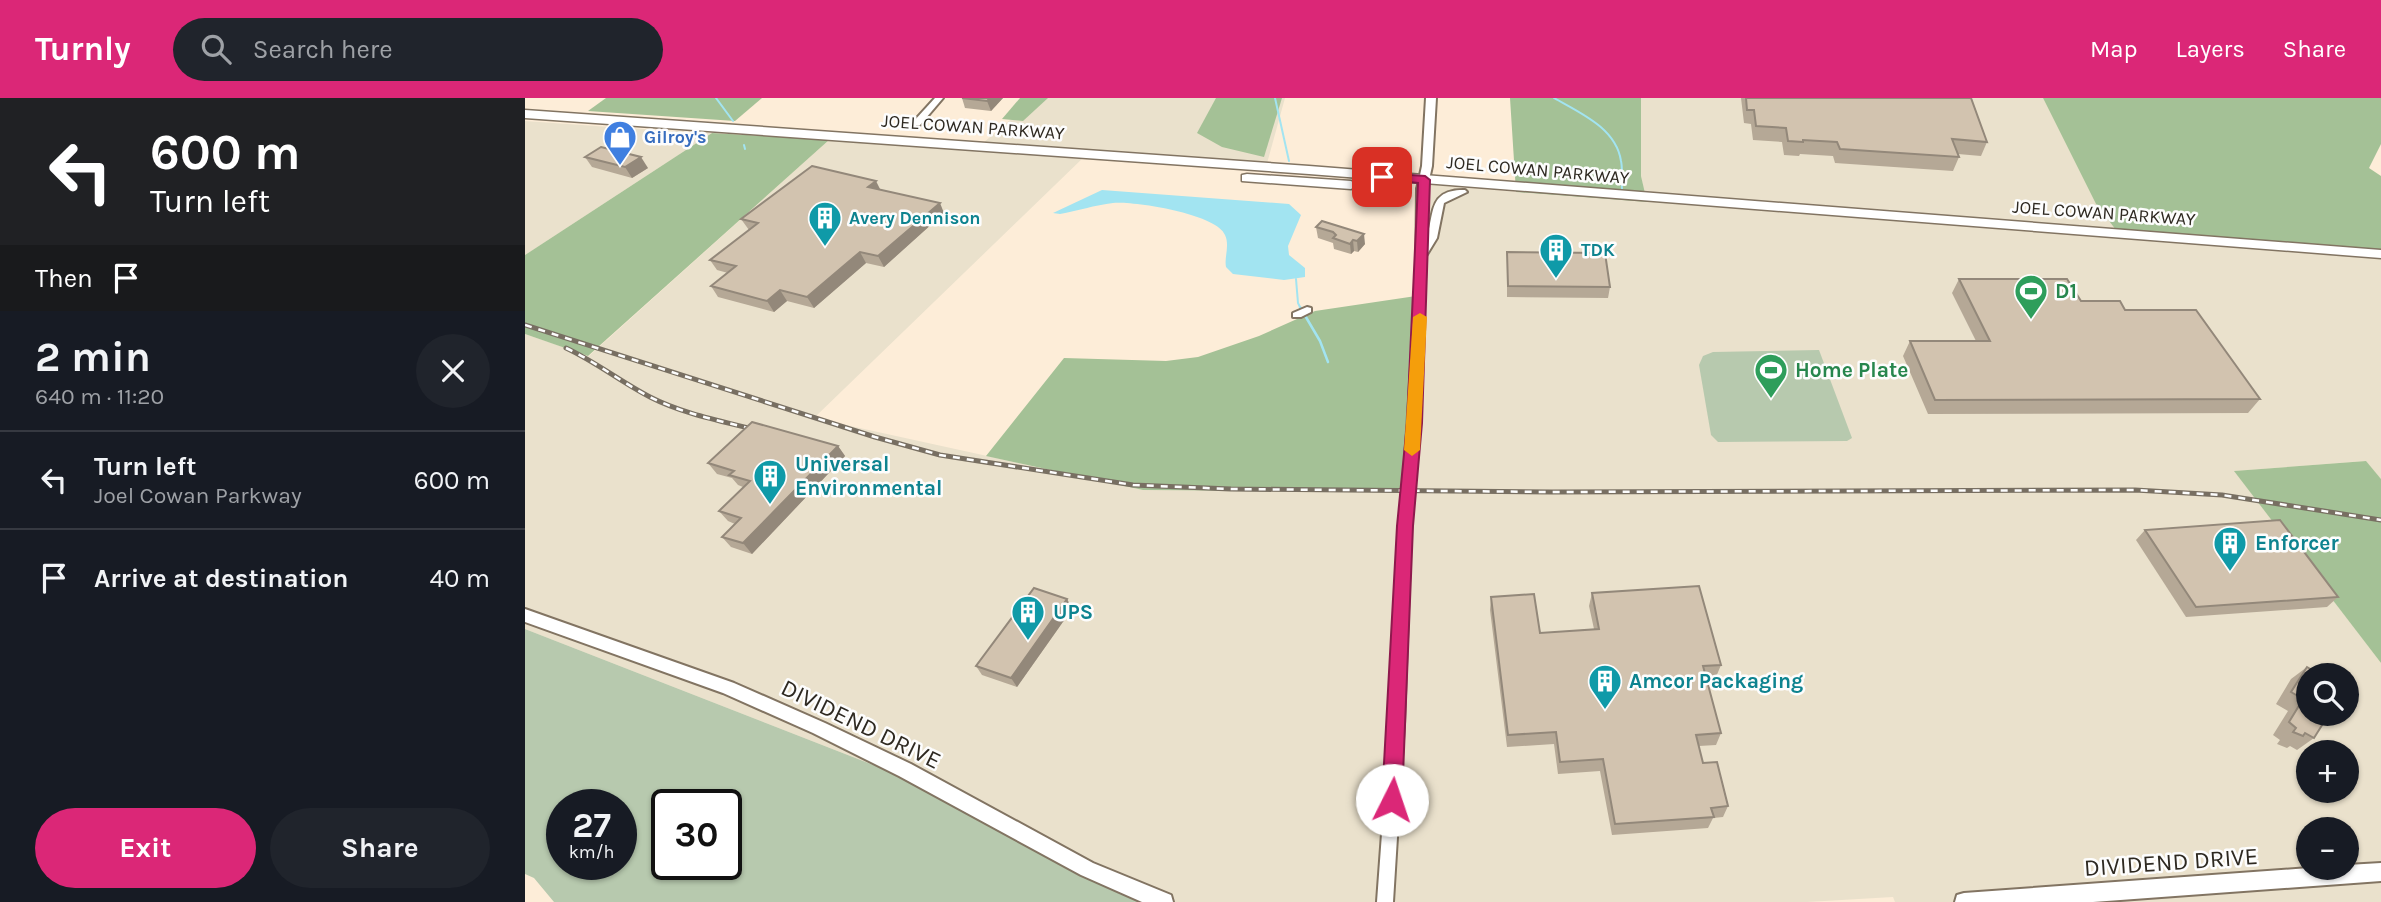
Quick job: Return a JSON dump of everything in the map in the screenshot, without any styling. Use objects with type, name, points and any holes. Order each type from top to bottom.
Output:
[{"type":"main road","name":"JOEL COWAN PARKWAY","points":[[525,114],[2035,232],[2381,262]]},
{"type":"main road","name":"JOEL COWAN PARKWAY","points":[[525,123],[1423,185],[1462,192],[2381,254]]},
{"type":"street","points":[[917,122],[939,98]]},
{"type":"street","points":[[1385,902],[1397,724],[1405,526],[1415,423],[1423,185],[1431,98]]},
{"type":"street","points":[[1422,256],[1433,239],[1437,205],[1441,199],[1462,192]]},
{"type":"street","name":"DIVIDEND DRIVE","points":[[525,615],[728,688],[820,728],[905,770],[1087,869],[1164,902]]},
{"type":"street","name":"DIVIDEND DRIVE","points":[[1965,902],[2381,872]]},
{"type":"shaded area","points":[[1036,98],[1285,98],[1266,167],[1085,156],[814,418],[1143,490],[1408,492],[1420,256],[1431,185],[1646,202],[1641,176],[1641,98],[2043,98],[2096,204],[2116,230],[2381,250],[2381,479],[2365,461],[2235,471],[2381,663],[2381,902],[1895,902],[1893,897],[1807,902],[1170,902],[1004,816],[525,629],[525,334],[589,356],[829,140],[976,149]]},
{"type":"shaded area","points":[[525,121],[610,127],[712,133],[525,255]]},
{"type":"green space","points":[[606,98],[762,98],[735,121],[588,111]]},
{"type":"green space","points":[[1020,98],[1048,98],[1023,121],[1002,119]]},
{"type":"green space","points":[[1216,98],[1282,98],[1264,157],[1222,147],[1197,133]]},
{"type":"green space","points":[[1510,98],[1641,98],[1641,176],[1647,202],[1516,192]]},
{"type":"green space","points":[[2043,98],[2381,98],[2381,144],[2369,168],[2381,176],[2381,250],[2116,230],[2096,204]]},
{"type":"green space","points":[[712,133],[829,140],[588,356],[525,334],[525,255]]},
{"type":"green space","points":[[1416,296],[1408,492],[1143,490],[986,456],[1064,358],[1166,361],[1198,357],[1259,336],[1315,311]]},
{"type":"green space","name":"Home Plate","points":[[1819,350],[1852,438],[1847,441],[1718,442],[1711,435],[1699,365],[1703,356],[1713,352]]},
{"type":"green space","points":[[2366,461],[2381,479],[2381,663],[2234,471]]},
{"type":"green space","points":[[525,629],[1004,816],[1170,902],[554,902],[534,878],[525,874]]},
{"type":"water","points":[[1102,190],[1289,204],[1301,215],[1288,246],[1289,255],[1305,268],[1305,277],[1284,280],[1233,274],[1226,267],[1226,239],[1219,228],[1174,210],[1113,203],[1060,214],[1053,213]]},
{"type":"building","points":[[962,98],[990,98],[987,101]]},
{"type":"building","points":[[1746,98],[1971,98],[1987,142],[1952,139],[1959,157],[1840,149],[1837,142],[1788,141],[1786,128],[1756,126],[1754,110],[1747,110]]},
{"type":"building","points":[[601,147],[641,157],[625,167],[585,157]]},
{"type":"building","name":"Avery Dennison","points":[[812,166],[876,181],[868,187],[940,203],[878,256],[860,252],[807,297],[780,290],[767,301],[711,286],[736,266],[710,260],[758,223],[741,219]]},
{"type":"building","points":[[1322,221],[1364,234],[1350,244],[1333,238],[1336,235],[1333,232],[1316,227]]},
{"type":"building","name":"TDK","points":[[1507,252],[1605,253],[1610,287],[1508,286]]},
{"type":"building","points":[[1959,279],[2067,279],[2081,301],[2120,301],[2125,310],[2196,310],[2260,399],[1935,400],[1910,341],[1990,341]]},
{"type":"building","name":"Universal Environmental","points":[[752,422],[838,446],[743,543],[722,537],[741,518],[719,511],[750,481],[729,475],[734,471],[708,463]]},
{"type":"building","name":"Enforcer","points":[[2280,520],[2338,597],[2196,607],[2145,530]]},
{"type":"building","name":"Amcor Packaging","points":[[1699,586],[1721,665],[1703,666],[1721,733],[1696,735],[1703,763],[1717,762],[1728,806],[1711,808],[1714,817],[1615,824],[1603,759],[1560,762],[1556,732],[1508,735],[1491,597],[1534,594],[1540,633],[1599,629],[1592,593]]},
{"type":"building","name":"UPS","points":[[1034,588],[1067,599],[1011,678],[976,666]]},
{"type":"building","points":[[2296,710],[2296,726],[2322,726],[2314,738],[2305,733],[2303,736],[2293,732],[2296,728],[2289,722]]},
{"type":"waterway","points":[[716,98],[733,121]]},
{"type":"waterway","points":[[1275,98],[1289,161]]},
{"type":"waterway","points":[[1554,98],[1595,123],[1612,139],[1621,161],[1622,189]]},
{"type":"waterway","points":[[744,145],[745,149]]},
{"type":"waterway","points":[[1296,279],[1300,307]]},
{"type":"waterway","points":[[1300,307],[1320,341],[1328,362]]},
{"type":"railway","points":[[525,325],[875,437],[940,455],[1133,485],[1231,489],[1552,492],[2135,490],[2222,495],[2381,520]]},
{"type":"railway","points":[[566,348],[663,403],[764,432]]},
{"type":"slow traffic","points":[[1412,450],[1420,317]]},
{"type":"place","name":"Gilroy's","points":[[620,167]]},
{"type":"place","name":"Avery Dennison","points":[[825,248]]},
{"type":"place","name":"TDK","points":[[1556,280]]},
{"type":"place","name":"D1","points":[[2031,321]]},
{"type":"place","name":"Home Plate","points":[[1771,400]]},
{"type":"place","name":"Universal Environmental","points":[[770,506]]},
{"type":"place","name":"Enforcer","points":[[2230,573]]},
{"type":"place","name":"UPS","points":[[1028,642]]},
{"type":"place","name":"Amcor Packaging","points":[[1605,711]]},
{"type":"route","points":[[1382,177],[1425,180],[1422,189],[1415,423],[1405,526],[1392,800]]}]
